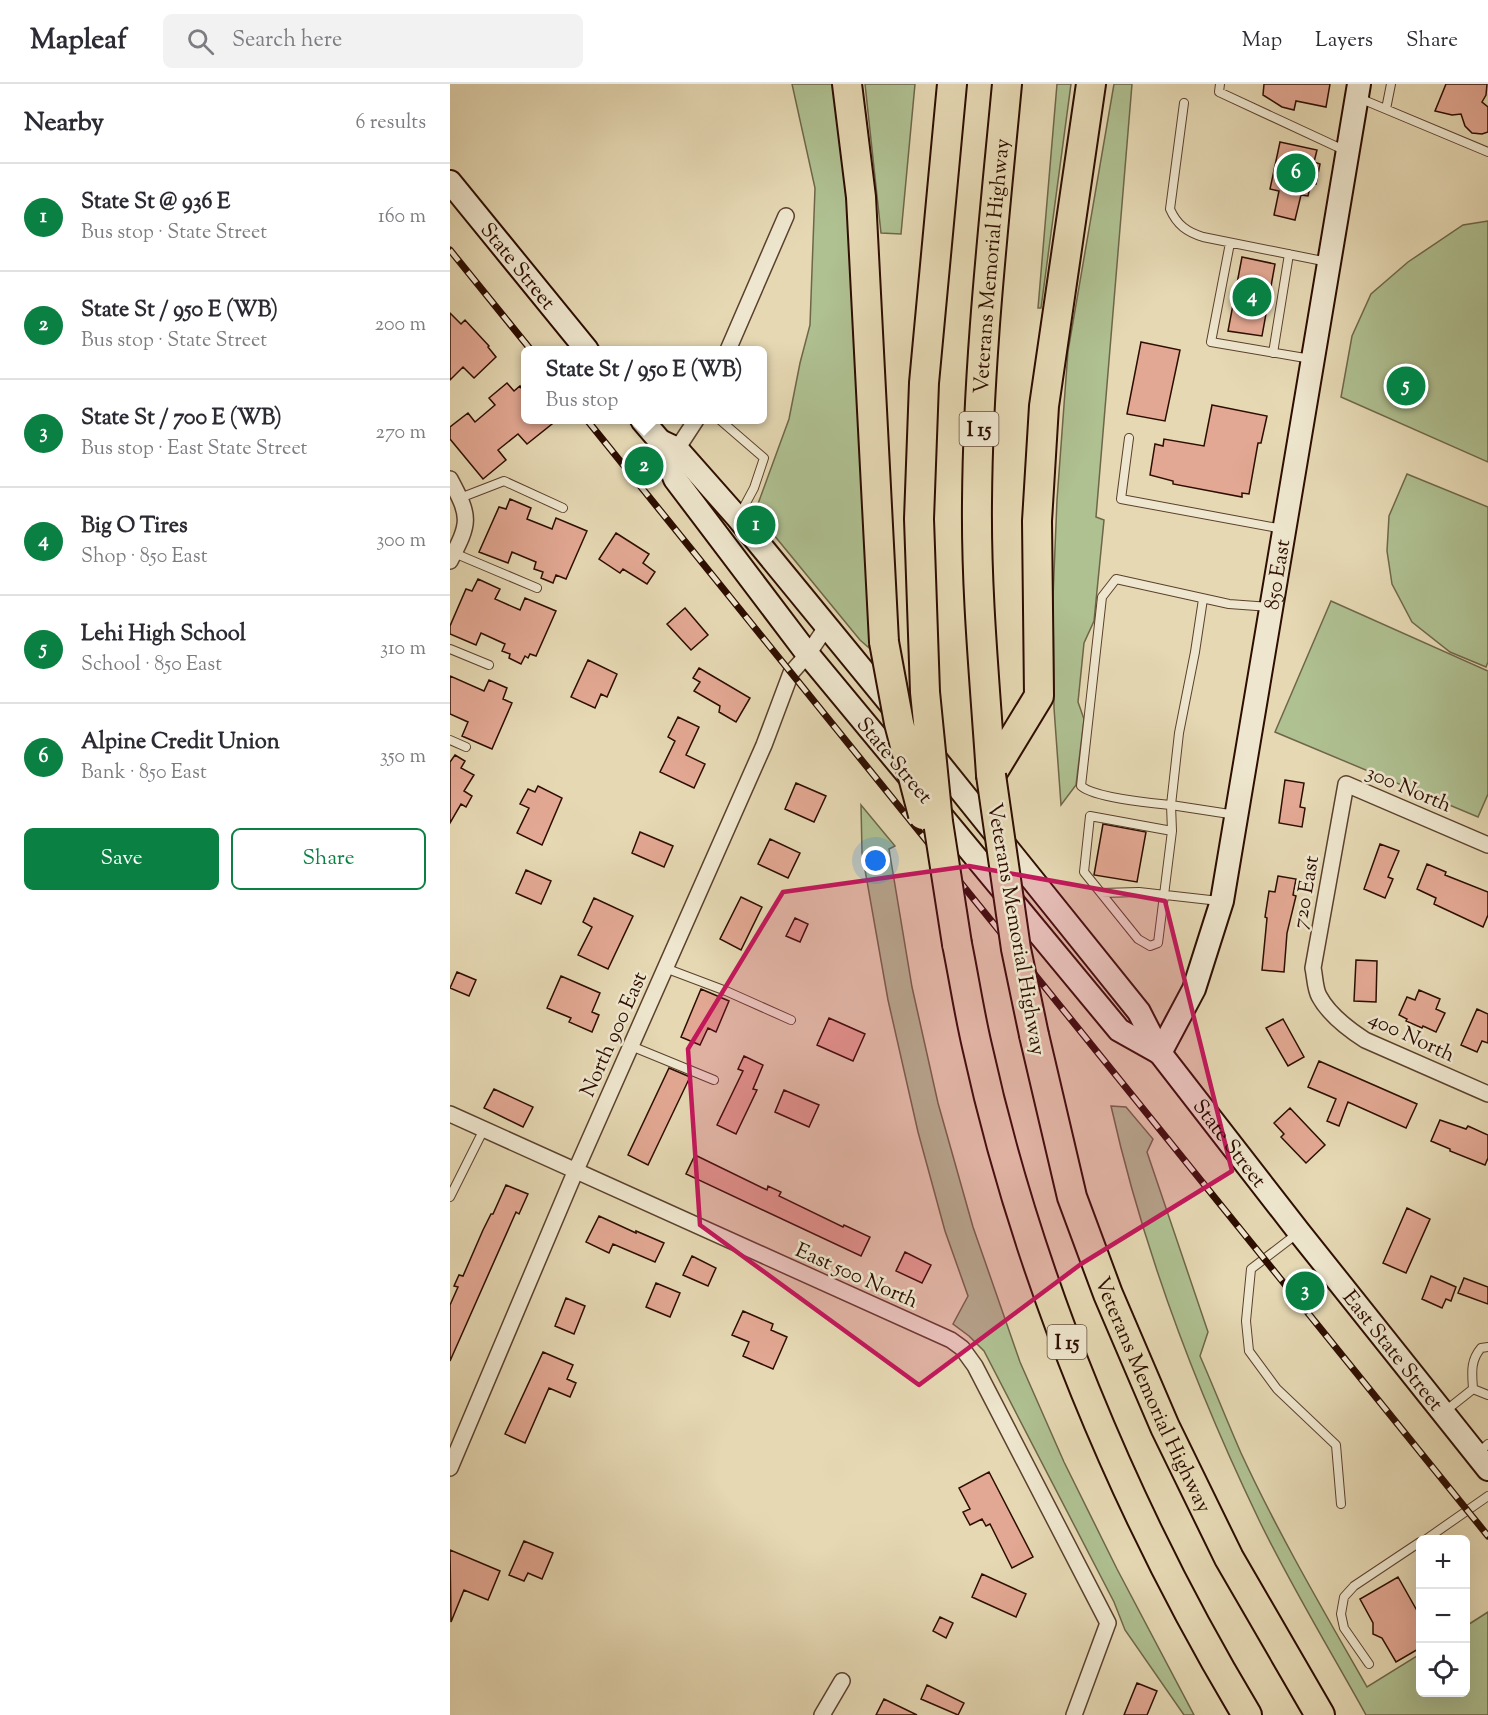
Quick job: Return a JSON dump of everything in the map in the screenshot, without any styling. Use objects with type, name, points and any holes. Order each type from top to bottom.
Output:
[{"type":"highway","points":[[847,84],[861,197],[885,642],[899,723],[909,763],[926,824],[947,883]]},
{"type":"highway","name":"I 15","points":[[952,84],[924,383],[919,519],[925,692],[936,811],[957,944],[977,1047],[998,1129],[1030,1237],[1063,1330],[1136,1506],[1181,1598],[1247,1715]]},
{"type":"highway","name":"Veterans Memorial Highway","points":[[1007,84],[981,388],[977,556],[991,775],[1016,950],[1072,1197],[1108,1294],[1165,1427],[1229,1558],[1320,1715]]},
{"type":"highway","points":[[991,775],[1039,696],[1037,520],[1044,406],[1091,84]]},
{"type":"main road","name":"850 East","points":[[1160,1053],[1194,989],[1222,901],[1358,91]]},
{"type":"main road","name":"State Street","points":[[450,182],[582,346]]},
{"type":"main road","name":"State Street","points":[[646,424],[738,518],[1139,1012],[1160,1053],[1299,1232]]},
{"type":"main road","name":"State Street","points":[[669,445],[675,479],[808,654],[1119,1030],[1160,1053]]},
{"type":"main road","name":"East State Street","points":[[1299,1232],[1444,1413],[1484,1456]]},
{"type":"street","points":[[730,346],[786,216]]},
{"type":"street","points":[[669,445],[692,424]]},
{"type":"street","points":[[450,479],[463,503],[466,528],[451,559]]},
{"type":"street","name":"North 900 East","points":[[450,1468],[576,1170],[764,745],[791,673],[808,654],[827,626]]},
{"type":"street","name":"300 North","points":[[1346,784],[1488,845]]},
{"type":"street","name":"720 East","points":[[1325,1005],[1318,995],[1313,968],[1346,784]]},
{"type":"street","name":"400 North","points":[[1325,1005],[1349,1029],[1365,1040],[1488,1094]]},
{"type":"street","name":"East 500 North","points":[[450,1114],[951,1340],[962,1348],[980,1376],[1108,1623],[1074,1715]]},
{"type":"street","points":[[822,1715],[842,1681]]},
{"type":"lane","points":[[1220,84],[1219,92],[1348,151]]},
{"type":"lane","points":[[1386,109],[1391,84]]},
{"type":"lane","points":[[1358,91],[1386,109],[1488,152]]},
{"type":"lane","points":[[1184,103],[1170,209],[1178,223],[1192,234],[1329,262]]},
{"type":"lane","points":[[1230,243],[1211,342],[1313,360]]},
{"type":"lane","points":[[1273,353],[1289,254]]},
{"type":"lane","points":[[725,424],[764,458],[754,488],[738,518]]},
{"type":"lane","points":[[1128,438],[1121,499],[1284,530]]},
{"type":"lane","points":[[463,503],[504,482],[563,508]]},
{"type":"lane","points":[[451,559],[537,588]]},
{"type":"lane","points":[[1236,815],[1147,803],[1101,794],[1086,790],[1081,786],[1098,618],[1102,597],[1116,579],[1229,604],[1271,607]]},
{"type":"lane","points":[[1172,831],[1089,816],[1084,872],[1138,939],[1150,946],[1158,943],[1172,831],[1171,805],[1179,733],[1203,599]]},
{"type":"lane","points":[[450,649],[489,665]]},
{"type":"lane","points":[[450,740],[466,747]]},
{"type":"lane","points":[[1101,893],[1164,894],[1222,901]]},
{"type":"lane","points":[[665,968],[726,991],[791,1020]]},
{"type":"lane","points":[[631,1046],[714,1080]]},
{"type":"lane","points":[[450,1197],[484,1129]]},
{"type":"lane","points":[[1299,1232],[1251,1269],[1246,1321],[1249,1351],[1277,1389],[1336,1445],[1341,1504]]},
{"type":"lane","points":[[1473,1389],[1471,1367],[1481,1348],[1488,1347]]},
{"type":"lane","points":[[1444,1413],[1473,1389]]},
{"type":"lane","points":[[1473,1389],[1488,1395]]},
{"type":"lane","points":[[1431,1535],[1488,1496]]},
{"type":"lane","points":[[1369,1664],[1344,1628],[1341,1614],[1344,1597],[1353,1586],[1416,1548]]},
{"type":"highlighted area","points":[[969,866],[1165,901],[1232,1171],[1081,1264],[919,1385],[700,1225],[688,1049],[783,892]]},
{"type":"green space","points":[[792,84],[835,84],[860,337],[876,654],[860,640],[755,512],[789,419],[810,325],[815,188]]},
{"type":"green space","points":[[865,84],[915,84],[901,234],[881,233]]},
{"type":"green space","points":[[1057,84],[1071,84],[1041,308],[1038,308]]},
{"type":"green space","points":[[1114,84],[1132,84],[1096,517],[1104,520],[1094,621],[1084,643],[1078,702],[1084,719],[1076,785],[1061,805],[1054,708],[1053,597],[1057,500],[1068,351]]},
{"type":"green space","points":[[1488,221],[1488,462],[1341,397],[1352,336],[1371,294],[1408,262],[1463,225]]},
{"type":"green space","points":[[1407,474],[1488,507],[1488,662],[1486,667],[1450,652],[1412,622],[1392,584],[1387,551],[1389,516]]},
{"type":"green space","points":[[1331,601],[1488,671],[1488,794],[1478,817],[1275,732]]},
{"type":"green space","points":[[861,805],[895,846],[889,849],[912,987],[938,1103],[973,1227],[1020,1362],[1064,1462],[1194,1715],[1184,1715],[1125,1630],[1114,1602],[984,1351],[953,1324],[968,1296],[945,1231],[918,1132],[888,1000],[862,853]]},
{"type":"green space","points":[[1111,1106],[1126,1107],[1153,1139],[1147,1152],[1208,1332],[1200,1356],[1241,1453],[1270,1512],[1367,1687],[1416,1656],[1416,1697],[1470,1697],[1470,1623],[1488,1612],[1488,1715],[1366,1715],[1271,1545],[1213,1419],[1155,1265]]},
{"type":"building","points":[[1264,84],[1330,84],[1326,107],[1296,101],[1294,110],[1282,107],[1263,95]]},
{"type":"building","points":[[1446,84],[1487,84],[1486,95],[1482,102],[1488,107],[1488,132],[1472,133],[1465,126],[1461,114],[1452,115],[1435,111]]},
{"type":"building","points":[[1280,142],[1317,150],[1314,162],[1320,164],[1316,184],[1311,183],[1308,196],[1301,195],[1295,220],[1274,215],[1279,191],[1270,189]]},
{"type":"building","points":[[1242,257],[1275,264],[1262,336],[1228,331]]},
{"type":"building","points":[[450,313],[461,324],[465,320],[496,357],[474,378],[463,367],[450,380]]},
{"type":"building","points":[[1141,342],[1180,350],[1165,421],[1127,414]]},
{"type":"building","points":[[507,383],[514,391],[520,386],[521,424],[552,424],[527,444],[518,434],[498,450],[506,460],[483,479],[450,439],[450,427],[468,413],[475,422],[495,405],[489,398]]},
{"type":"building","points":[[1212,405],[1267,416],[1261,443],[1258,443],[1249,494],[1242,493],[1242,497],[1173,484],[1173,481],[1150,475],[1155,444],[1163,446],[1164,439],[1204,446]]},
{"type":"building","points":[[510,499],[531,508],[527,519],[552,529],[556,518],[587,531],[566,579],[556,575],[553,583],[541,578],[543,572],[534,569],[536,562],[512,552],[508,563],[479,552],[499,507],[506,509]]},
{"type":"building","points":[[616,533],[649,554],[643,563],[655,572],[647,584],[623,569],[620,573],[599,559]]},
{"type":"building","points":[[478,579],[500,589],[495,599],[520,610],[525,598],[556,611],[536,656],[530,654],[528,658],[525,656],[521,664],[509,658],[510,654],[502,651],[505,644],[481,633],[476,645],[450,634],[450,626],[466,589],[472,591]]},
{"type":"building","points":[[685,608],[708,635],[691,650],[667,624]]},
{"type":"building","points":[[588,660],[617,674],[607,697],[601,694],[595,708],[571,697]]},
{"type":"building","points":[[699,668],[750,698],[736,722],[719,712],[720,706],[694,691],[700,682],[693,678]]},
{"type":"building","points":[[450,676],[484,691],[489,680],[507,688],[503,699],[512,703],[492,749],[462,736],[468,722],[450,714]]},
{"type":"building","points":[[678,717],[699,727],[686,755],[705,764],[694,788],[660,772],[675,741],[668,737]]},
{"type":"building","points":[[455,755],[465,761],[461,768],[474,775],[464,791],[472,796],[466,807],[461,804],[450,823],[450,762]]},
{"type":"building","points":[[1285,780],[1304,783],[1300,807],[1305,808],[1302,827],[1279,823]]},
{"type":"building","points":[[796,783],[826,796],[814,822],[785,809]]},
{"type":"building","points":[[538,786],[562,798],[542,845],[517,833],[529,808],[520,804],[528,789],[535,792]]},
{"type":"building","points":[[1103,824],[1146,832],[1137,882],[1094,875]]},
{"type":"building","points":[[640,832],[673,846],[664,867],[632,853]]},
{"type":"building","points":[[770,839],[800,853],[788,878],[758,864]]},
{"type":"building","points":[[1380,844],[1399,851],[1388,877],[1393,879],[1385,898],[1364,889]]},
{"type":"building","points":[[1427,864],[1446,872],[1445,875],[1488,892],[1488,915],[1483,927],[1434,904],[1436,898],[1417,889]]},
{"type":"building","points":[[526,870],[551,881],[541,904],[516,893]]},
{"type":"building","points":[[1278,876],[1296,879],[1293,895],[1296,896],[1287,933],[1284,972],[1262,970],[1269,891],[1275,892]]},
{"type":"building","points":[[741,897],[762,907],[741,950],[720,939]]},
{"type":"building","points":[[594,898],[633,916],[608,969],[578,955],[592,927],[583,922]]},
{"type":"building","points":[[795,918],[808,924],[800,942],[786,936]]},
{"type":"building","points":[[1356,960],[1377,961],[1376,1002],[1354,1001]]},
{"type":"building","points":[[457,972],[476,980],[469,996],[450,988]]},
{"type":"building","points":[[561,976],[600,993],[592,1012],[599,1015],[592,1032],[569,1022],[571,1018],[547,1008]]},
{"type":"building","points":[[701,989],[729,1001],[716,1032],[708,1028],[700,1045],[681,1037]]},
{"type":"building","points":[[1419,990],[1440,999],[1436,1009],[1445,1013],[1436,1032],[1406,1021],[1407,1019],[1399,1015],[1407,997],[1415,1000]]},
{"type":"building","points":[[1477,1009],[1488,1014],[1488,1043],[1482,1041],[1477,1052],[1461,1045]]},
{"type":"building","points":[[829,1018],[865,1034],[853,1061],[817,1045]]},
{"type":"building","points":[[1283,1019],[1304,1057],[1288,1066],[1266,1028]]},
{"type":"building","points":[[744,1056],[763,1065],[753,1089],[757,1090],[736,1134],[717,1125],[743,1071],[738,1069]]},
{"type":"building","points":[[1319,1061],[1417,1104],[1406,1128],[1348,1102],[1339,1126],[1327,1121],[1336,1099],[1308,1087]]},
{"type":"building","points":[[669,1068],[690,1077],[648,1165],[628,1155]]},
{"type":"building","points":[[494,1089],[533,1107],[523,1127],[484,1108]]},
{"type":"building","points":[[784,1090],[819,1105],[809,1127],[775,1112]]},
{"type":"building","points":[[1290,1108],[1325,1145],[1306,1163],[1281,1137],[1284,1134],[1274,1123]]},
{"type":"building","points":[[1440,1120],[1466,1129],[1468,1126],[1488,1135],[1488,1158],[1485,1165],[1431,1141]]},
{"type":"building","points":[[695,1155],[767,1190],[768,1186],[781,1192],[779,1196],[843,1227],[844,1225],[870,1237],[861,1256],[686,1174]]},
{"type":"building","points":[[506,1185],[528,1194],[519,1214],[516,1212],[450,1361],[450,1305],[458,1287],[454,1286],[459,1275],[463,1276]]},
{"type":"building","points":[[1407,1208],[1430,1219],[1406,1273],[1383,1263]]},
{"type":"building","points":[[599,1216],[664,1243],[655,1262],[613,1244],[609,1253],[586,1242]]},
{"type":"building","points":[[905,1252],[931,1265],[922,1283],[896,1271]]},
{"type":"building","points":[[692,1256],[716,1268],[708,1286],[683,1275]]},
{"type":"building","points":[[1431,1276],[1456,1287],[1451,1301],[1446,1299],[1442,1308],[1422,1299]]},
{"type":"building","points":[[1464,1278],[1488,1287],[1488,1304],[1458,1293]]},
{"type":"building","points":[[656,1283],[680,1293],[670,1317],[646,1307]]},
{"type":"building","points":[[566,1298],[585,1306],[574,1334],[555,1326]]},
{"type":"building","points":[[743,1311],[773,1324],[771,1330],[787,1337],[773,1369],[743,1356],[749,1342],[732,1335]]},
{"type":"building","points":[[543,1352],[573,1365],[567,1379],[576,1383],[570,1397],[549,1388],[525,1443],[505,1434]]},
{"type":"building","points":[[989,1472],[1033,1557],[1012,1568],[990,1524],[986,1526],[982,1519],[970,1525],[963,1512],[970,1509],[959,1488]]},
{"type":"building","points":[[524,1541],[553,1553],[542,1579],[528,1573],[524,1581],[509,1575]]},
{"type":"building","points":[[450,1550],[500,1571],[488,1600],[464,1590],[451,1622]]},
{"type":"building","points":[[982,1574],[1026,1594],[1016,1617],[972,1597]]},
{"type":"building","points":[[1398,1577],[1416,1609],[1416,1650],[1396,1662],[1382,1638],[1373,1634],[1373,1623],[1360,1599]]},
{"type":"building","points":[[940,1617],[953,1623],[946,1638],[933,1631]]},
{"type":"building","points":[[1137,1683],[1157,1691],[1147,1715],[1124,1715]]},
{"type":"building","points":[[927,1685],[964,1703],[958,1715],[921,1699]]},
{"type":"building","points":[[884,1699],[917,1715],[876,1715]]},
{"type":"railway","points":[[450,250],[528,346]]},
{"type":"railway","points":[[590,424],[1488,1536]]},
{"type":"place","name":"Alpine Credit Union","points":[[1296,173]]},
{"type":"place","name":"Big O Tires","points":[[1252,297]]},
{"type":"place","name":"Lehi High School","points":[[1406,386]]},
{"type":"place","name":"State St / 950 E (WB)","points":[[644,466]]},
{"type":"place","name":"State St @ 936 E","points":[[756,525]]},
{"type":"place","name":"State St / 700 E (WB)","points":[[1305,1291]]}]
